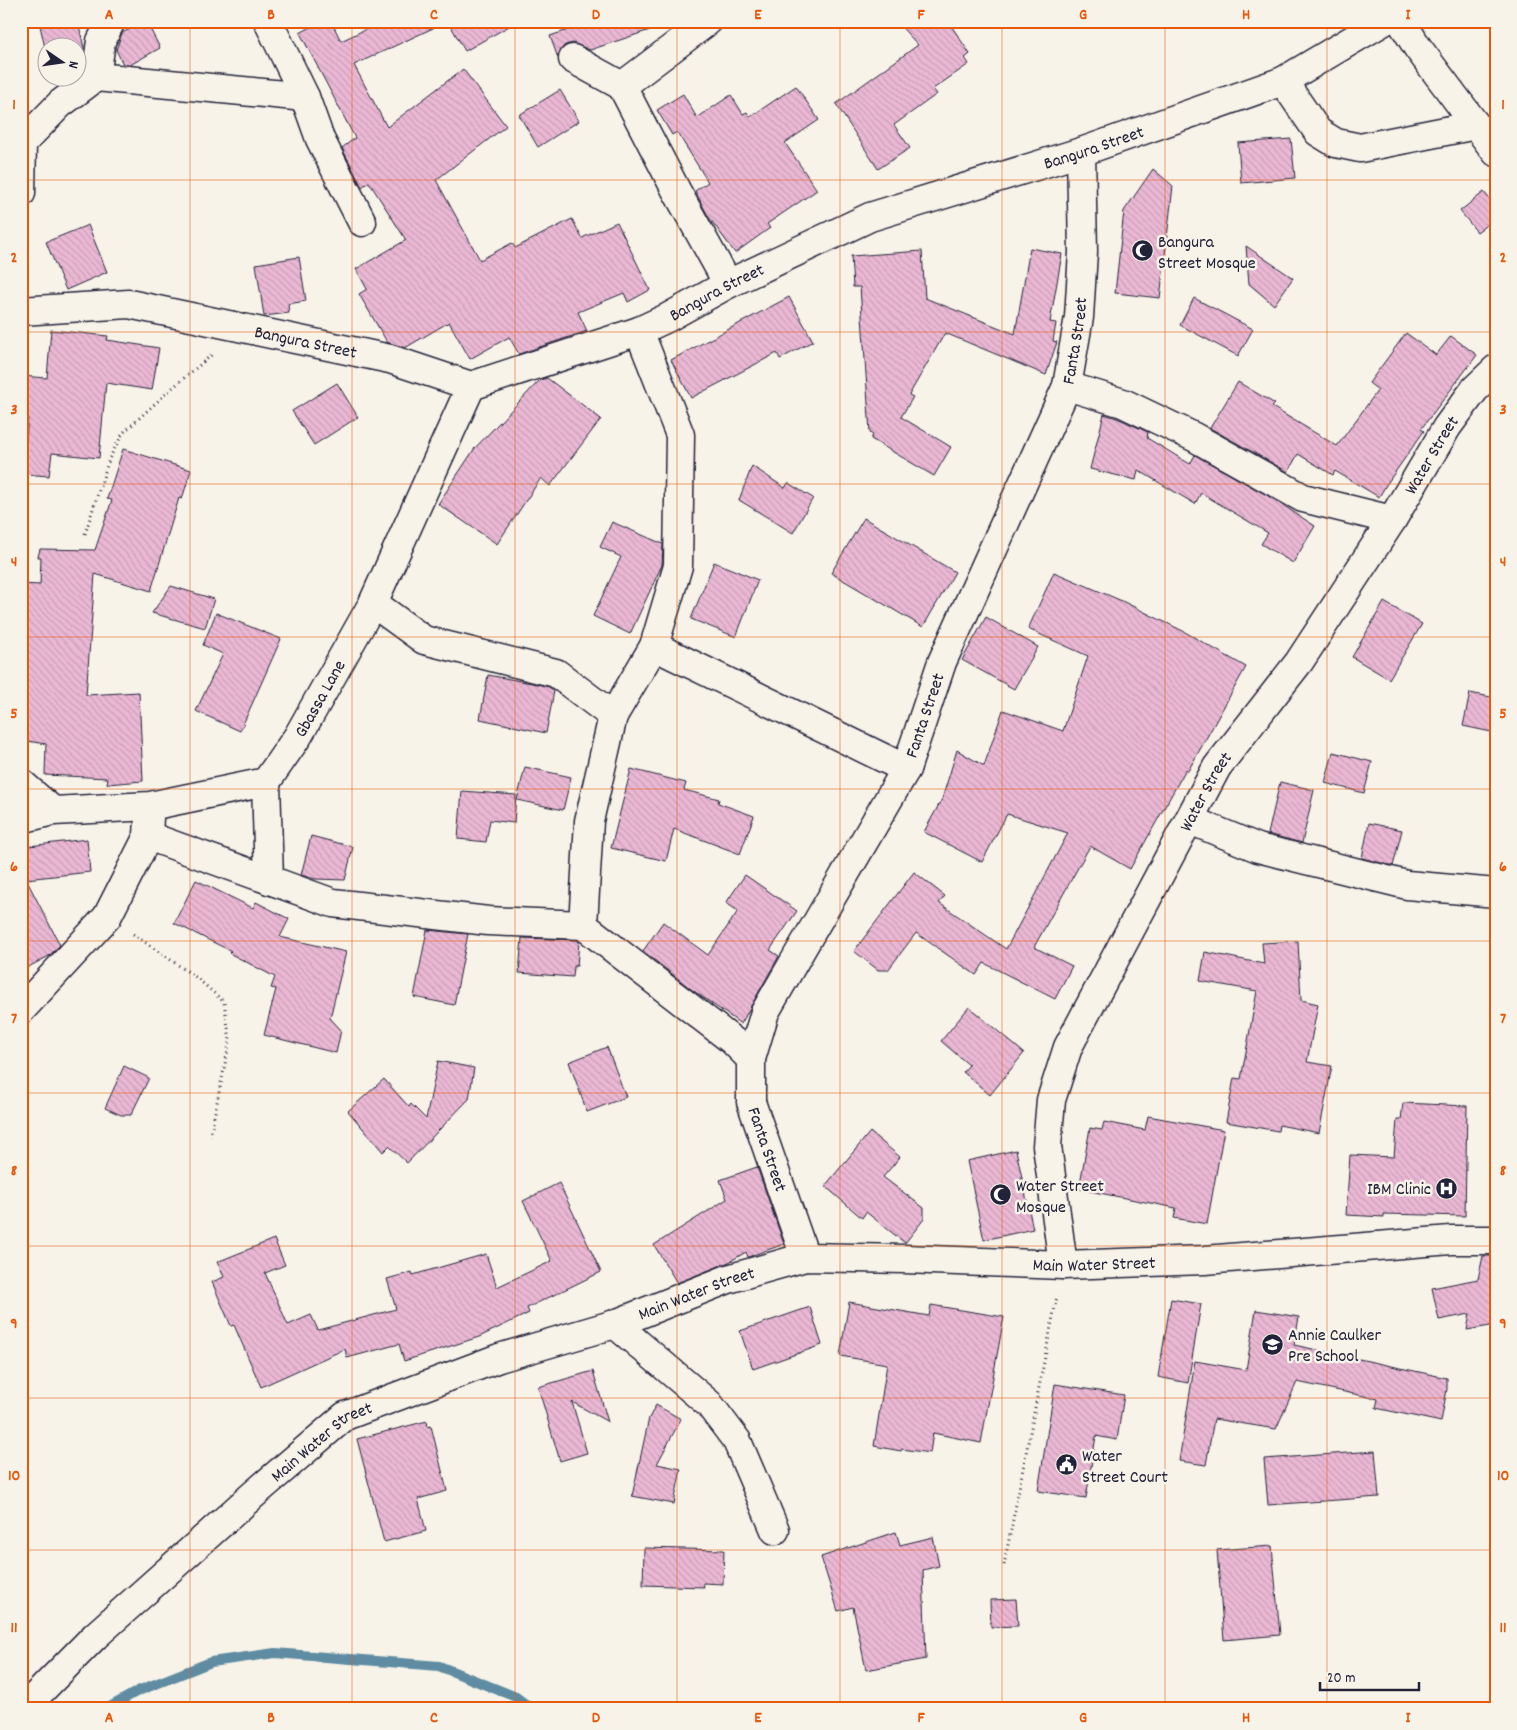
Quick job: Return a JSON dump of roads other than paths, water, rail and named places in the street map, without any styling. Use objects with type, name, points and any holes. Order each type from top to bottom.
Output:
[{"type":"street","points":[[96,77],[101,41],[111,21]]},
{"type":"street","points":[[268,21],[305,97],[320,139],[362,222]]},
{"type":"street","points":[[622,86],[708,21]]},
{"type":"street","name":"Bangura Street","points":[[21,311],[129,304],[390,359],[471,386],[638,331],[667,318],[728,284],[870,217],[1081,152],[1283,81],[1384,21]]},
{"type":"street","points":[[1401,21],[1418,48],[1496,152]]},
{"type":"street","points":[[573,59],[622,86],[728,284]]},
{"type":"street","points":[[21,193],[22,143],[60,104],[96,77],[305,97]]},
{"type":"street","points":[[1283,81],[1318,132],[1336,143],[1360,148],[1476,125]]},
{"type":"street","name":"Fanta Street","points":[[805,1258],[751,1102],[751,1060],[765,1012],[906,769],[942,662],[1067,386],[1080,307],[1083,252],[1081,152]]},
{"type":"street","points":[[583,925],[589,821],[613,716],[654,646],[678,566],[680,435],[638,331]]},
{"type":"street","name":"Water Street","points":[[1063,1265],[1047,1146],[1051,1100],[1068,1047],[1217,767],[1299,662],[1392,520],[1447,427],[1475,388],[1496,370]]},
{"type":"street","name":"Gbassa Lane","points":[[266,782],[298,736],[373,603],[471,386]]},
{"type":"street","points":[[1067,386],[1123,403],[1194,437],[1303,498],[1392,520]]},
{"type":"street","points":[[373,603],[424,640],[556,673],[613,716]]},
{"type":"street","points":[[654,646],[906,769]]},
{"type":"street","points":[[21,819],[53,811],[150,806],[266,782],[269,880]]},
{"type":"street","points":[[21,783],[53,811]]},
{"type":"street","points":[[21,1010],[107,917],[148,836],[150,806]]},
{"type":"street","points":[[1190,820],[1258,848],[1398,882],[1496,893]]},
{"type":"street","points":[[148,836],[333,903],[488,921],[583,925],[733,1041],[751,1060]]},
{"type":"street","name":"Main Water Street","points":[[23,1709],[95,1636],[345,1416],[499,1358],[615,1324],[728,1279],[805,1258],[1063,1265],[1206,1260],[1451,1240],[1496,1240]]},
{"type":"street","points":[[615,1324],[709,1404],[737,1441],[775,1530]]},
{"type":"waterway","points":[[106,1709],[138,1691],[211,1662],[275,1653],[439,1666],[516,1697],[532,1709]]},
{"type":"place","name":"Bangura Street Mosque","points":[[1142,251]]},
{"type":"place","name":"IBM Clinic","points":[[1447,1188]]},
{"type":"place","name":"Water Street Mosque","points":[[1000,1195]]},
{"type":"place","name":"Annie Caulker Pre School","points":[[1272,1344]]},
{"type":"place","name":"Water Street Court","points":[[1066,1465]]}]
